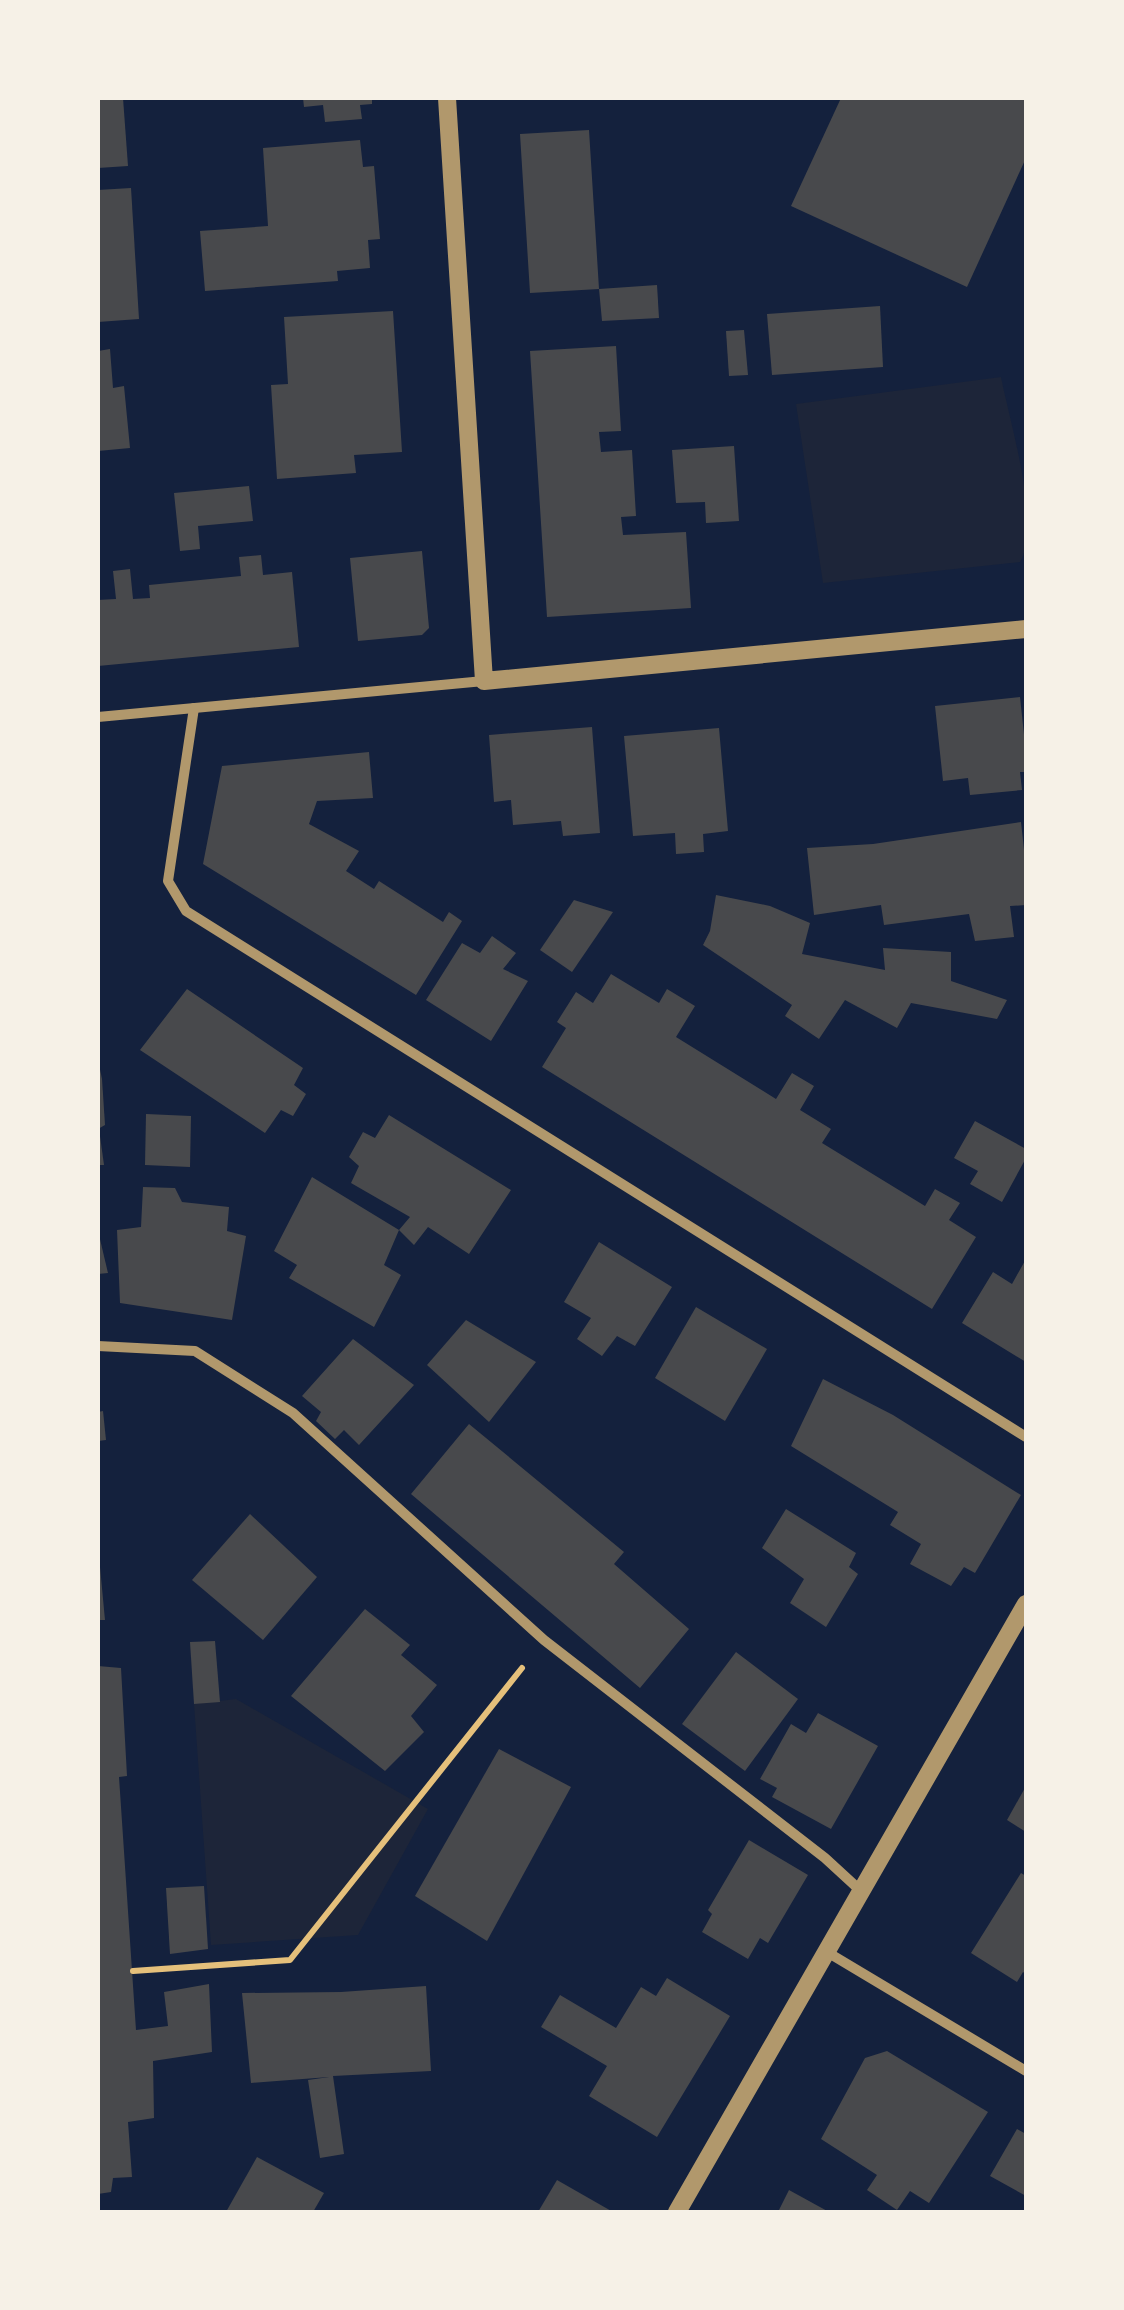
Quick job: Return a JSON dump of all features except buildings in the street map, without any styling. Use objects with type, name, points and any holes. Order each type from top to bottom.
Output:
[{"type":"street","points":[[447,98],[484,682]]},
{"type":"street","points":[[98,717],[1026,629]]},
{"type":"street","points":[[194,708],[168,881],[186,911],[1026,1437]]},
{"type":"street","points":[[98,1346],[196,1350],[292,1414],[544,1640],[826,1858],[862,1892]]},
{"type":"street","points":[[677,2212],[1026,1604]]},
{"type":"street","points":[[827,1952],[1026,2071]]},
{"type":"path","points":[[133,1971],[290,1960],[544,1640]]},
{"type":"shaded area","points":[[1001,377],[1026,499],[1026,546],[1020,562],[823,583],[796,404]]},
{"type":"shaded area","points":[[236,1699],[428,1809],[358,1935],[211,1945],[194,1704]]}]
